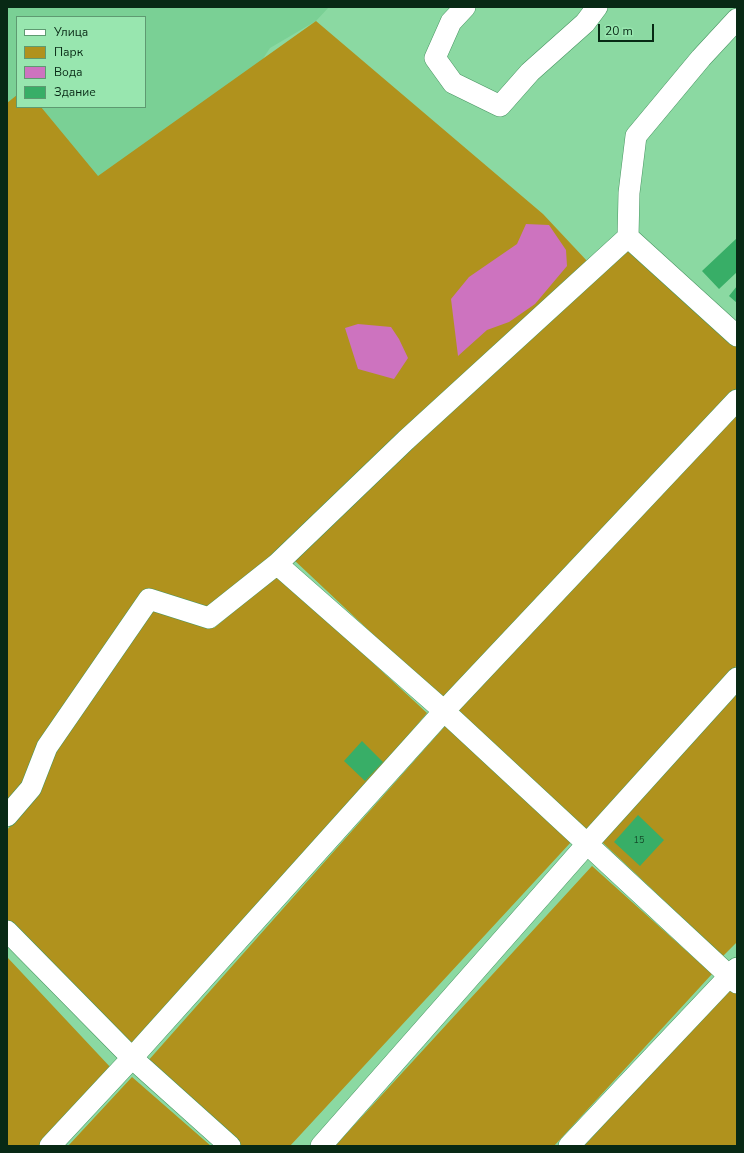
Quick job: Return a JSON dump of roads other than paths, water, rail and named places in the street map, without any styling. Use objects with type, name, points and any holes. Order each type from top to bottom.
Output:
[{"type":"lane","points":[[465,7],[451,22],[435,58],[453,83],[500,106],[530,72],[585,23],[597,7]]},
{"type":"lane","points":[[7,816],[31,788],[47,747],[149,599],[209,618],[277,564],[406,440],[628,237],[629,193],[636,136],[701,58],[737,19]]},
{"type":"lane","points":[[628,237],[737,336]]},
{"type":"lane","points":[[50,1146],[132,1058],[444,712],[737,400]]},
{"type":"lane","points":[[277,564],[444,712],[587,844],[735,976],[569,1146]]},
{"type":"lane","points":[[321,1146],[587,844],[737,678]]},
{"type":"lane","points":[[9,936],[132,1058],[230,1146]]},
{"type":"water","points":[[526,224],[549,225],[566,250],[567,266],[535,304],[509,322],[487,330],[458,356],[451,299],[469,277],[517,244]]},
{"type":"water","points":[[358,324],[391,327],[399,339],[408,358],[394,379],[358,369],[345,328]]}]
